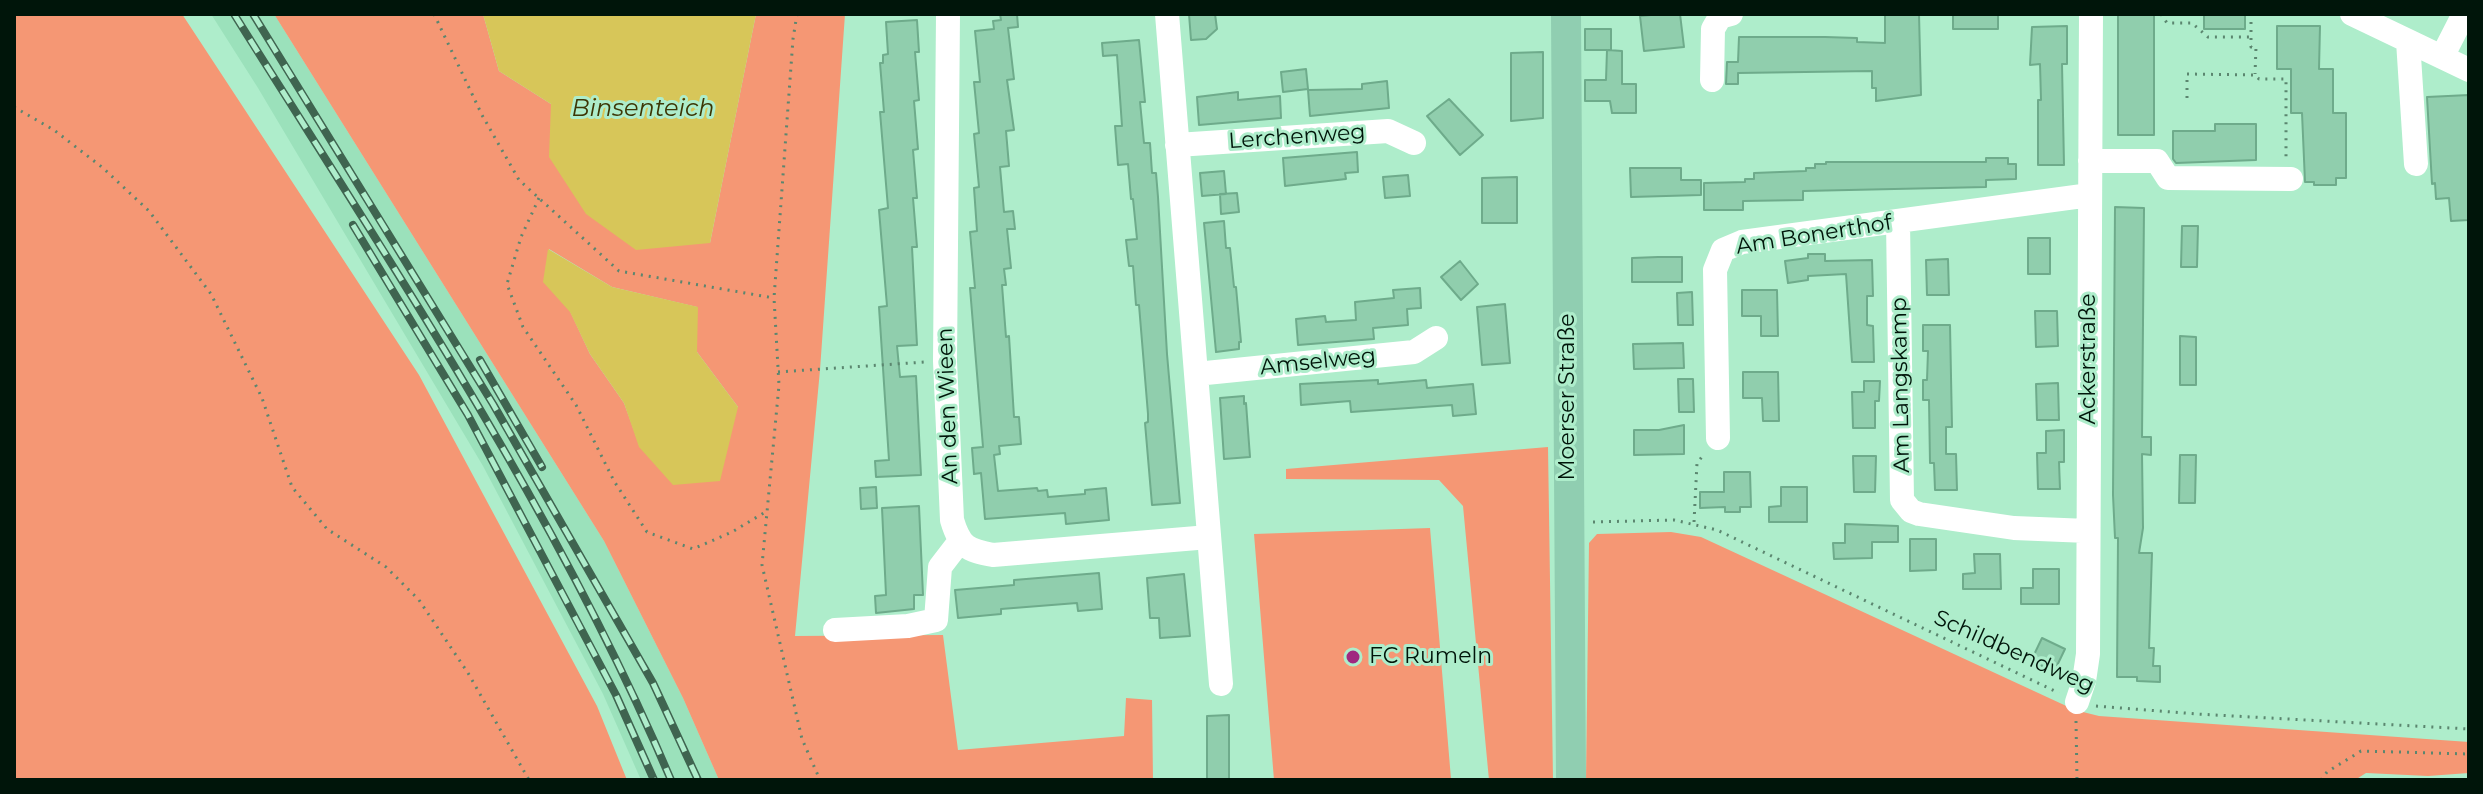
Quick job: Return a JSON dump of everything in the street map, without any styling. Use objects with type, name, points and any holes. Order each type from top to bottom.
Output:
[{"type":"main road","name":"Moerser Straße","points":[[1566,14],[1571,780]]},
{"type":"street","name":"An den Wieen","points":[[948,14],[945,361],[952,520],[960,541]]},
{"type":"street","points":[[1167,14],[1221,684]]},
{"type":"street","points":[[1712,80],[1713,29],[1720,17],[1731,14]]},
{"type":"street","name":"Ackerstraße","points":[[2077,702],[2088,654],[2091,14]]},
{"type":"street","points":[[2352,14],[2469,70]]},
{"type":"street","points":[[2442,57],[2464,14]]},
{"type":"street","points":[[2408,41],[2416,164]]},
{"type":"street","name":"Lerchenweg","points":[[1177,145],[1388,131],[1414,143]]},
{"type":"street","points":[[2090,161],[2157,161],[2168,178],[2288,179]]},
{"type":"street","name":"Am Bonerthof","points":[[1718,438],[1715,270],[1723,250],[1742,242],[2090,195]]},
{"type":"street","name":"Am Langskamp","points":[[1898,221],[1902,500],[1911,511],[1919,514],[2014,528],[2088,531]]},
{"type":"street","name":"Amselweg","points":[[1196,374],[1414,352],[1436,338]]},
{"type":"street","points":[[835,630],[908,626],[936,620],[940,567],[960,541],[971,551],[993,555],[1209,537]]},
{"type":"path","points":[[434,14],[482,115],[519,180],[619,271],[774,298]]},
{"type":"path","points":[[797,14],[774,298],[779,385],[762,565],[802,739],[820,780]]},
{"type":"path","points":[[2161,14],[2167,23],[2192,23],[2208,37],[2251,37]]},
{"type":"path","points":[[2251,14],[2251,47],[2256,47],[2255,75]]},
{"type":"path","points":[[2187,98],[2187,74],[2255,75],[2259,79],[2286,79],[2288,179]]},
{"type":"path","points":[[14,107],[54,130],[103,168],[149,211],[211,294],[262,398],[292,487],[327,529],[386,567],[419,600],[468,673],[529,780]]},
{"type":"path","points":[[539,198],[521,237],[507,284],[523,327],[576,405],[614,481],[647,532],[693,549],[732,532],[767,511]]},
{"type":"path","points":[[778,372],[945,361]]},
{"type":"path","points":[[1694,524],[1697,463],[1718,438]]},
{"type":"path","name":"Schildbendweg","points":[[1569,522],[1674,520],[1717,530],[2077,702],[2110,709],[2469,729]]},
{"type":"path","points":[[2077,702],[2077,780]]},
{"type":"path","points":[[2321,780],[2327,772],[2361,751],[2469,754]]},
{"type":"shaded area","points":[[14,14],[182,14],[419,375],[597,706],[627,780],[14,780]]},
{"type":"shaded area","points":[[211,14],[274,14],[604,541],[683,698],[719,780],[641,780],[603,694],[483,466]]},
{"type":"shaded area","points":[[274,14],[483,14],[499,71],[551,104],[710,243],[756,14],[845,14],[820,370],[795,636],[943,635],[958,750],[1124,736],[1126,698],[1152,700],[1153,780],[719,780],[683,698],[604,541]],"holes":[[[549,249],[612,287],[697,307],[697,352],[738,407],[640,447],[624,403],[590,354],[570,311]]]},
{"type":"shaded area","points":[[1548,447],[1553,780],[1489,780],[1463,506],[1439,480],[1286,479],[1286,469]]},
{"type":"shaded area","name":"FC Rumeln","points":[[1430,528],[1451,779],[1274,780],[1254,534]]},
{"type":"shaded area","points":[[1671,532],[1701,537],[2075,710],[2099,716],[2469,742],[2469,773],[2428,776],[2366,773],[2355,780],[1586,780],[1589,543],[1597,534]]},
{"type":"water","name":"Binsenteich","points":[[483,14],[756,14],[710,243],[636,250],[586,214],[549,157],[551,104],[499,71]]},
{"type":"water","points":[[548,249],[612,287],[698,307],[697,352],[738,407],[720,481],[673,485],[639,447],[624,403],[590,354],[570,312],[543,282]]},
{"type":"building","points":[[1000,14],[1017,14],[1018,27],[1008,28],[1014,79],[1007,80],[1014,130],[1006,131],[1009,166],[1000,167],[1004,212],[1013,211],[1015,229],[1007,229],[1011,268],[1004,269],[1006,285],[1002,285],[1014,417],[1019,417],[1021,444],[999,446],[1000,454],[994,455],[998,491],[1037,488],[1038,491],[1047,490],[1048,497],[1085,494],[1085,490],[1106,488],[1109,520],[1066,524],[1065,513],[985,519],[981,473],[974,474],[972,448],[983,447],[970,288],[975,288],[970,232],[977,231],[974,188],[979,187],[974,134],[979,133],[974,82],[980,82],[975,31],[994,29],[993,21],[1001,20]]},
{"type":"building","points":[[1189,14],[1215,14],[1217,29],[1206,39],[1191,40]]},
{"type":"building","points":[[1680,14],[1684,47],[1644,51],[1640,16]]},
{"type":"building","points":[[1885,14],[1919,14],[1921,95],[1876,101],[1872,71],[1738,73],[1738,84],[1726,84],[1727,62],[1738,62],[1739,37],[1857,38],[1857,42],[1885,43]]},
{"type":"building","points":[[1953,14],[1998,14],[1998,29],[1953,29]]},
{"type":"building","points":[[2118,14],[2154,14],[2154,135],[2118,135]]},
{"type":"building","points":[[2204,14],[2245,14],[2245,29],[2204,29]]},
{"type":"building","points":[[917,20],[919,52],[915,52],[919,100],[914,101],[918,149],[913,150],[917,198],[913,198],[917,247],[912,247],[917,345],[897,346],[900,377],[916,376],[921,475],[876,477],[875,461],[889,460],[879,307],[887,306],[879,210],[888,208],[880,112],[884,112],[880,63],[883,63],[883,55],[888,54],[886,22]]},
{"type":"building","points":[[2067,26],[2067,64],[2062,64],[2064,165],[2038,165],[2040,64],[2030,65],[2032,27]]},
{"type":"building","points":[[2277,26],[2320,26],[2319,69],[2333,69],[2333,113],[2346,113],[2346,178],[2336,178],[2336,185],[2305,182],[2302,113],[2291,113],[2291,69],[2277,69]]},
{"type":"building","points":[[1585,29],[1611,29],[1611,50],[1608,50],[1622,51],[1622,84],[1636,84],[1636,113],[1612,113],[1610,101],[1585,101],[1585,80],[1606,80],[1607,50],[1585,50]]},
{"type":"building","points":[[1139,40],[1145,102],[1140,102],[1144,143],[1150,143],[1152,173],[1156,173],[1180,503],[1152,505],[1139,305],[1136,305],[1133,266],[1129,266],[1126,240],[1137,239],[1133,199],[1128,164],[1118,165],[1115,126],[1122,126],[1117,55],[1103,56],[1102,43]]},
{"type":"building","points":[[1543,52],[1543,118],[1511,121],[1511,53]]},
{"type":"building","points":[[1306,69],[1308,89],[1283,92],[1281,72]]},
{"type":"building","points":[[1387,81],[1389,108],[1310,116],[1308,90],[1362,89],[1362,84]]},
{"type":"building","points":[[1238,92],[1238,100],[1280,96],[1281,118],[1199,125],[1197,97]]},
{"type":"building","points":[[2469,95],[2469,220],[2451,221],[2449,198],[2436,199],[2435,183],[2432,184],[2427,97]]},
{"type":"building","points":[[1449,99],[1483,135],[1460,155],[1427,116]]},
{"type":"building","points":[[2215,124],[2256,124],[2256,160],[2176,163],[2173,159],[2173,131],[2215,131]]},
{"type":"building","points":[[1357,152],[1358,172],[1345,173],[1346,179],[1285,186],[1283,158]]},
{"type":"building","points":[[1986,158],[2008,158],[2008,164],[2016,164],[2016,179],[1986,180],[1986,187],[1803,191],[1803,200],[1743,201],[1743,210],[1704,210],[1704,183],[1745,182],[1745,179],[1754,179],[1754,173],[1806,171],[1806,168],[1815,168],[1815,164],[1826,162],[1986,162]]},
{"type":"building","points":[[1630,168],[1681,168],[1681,180],[1701,180],[1701,195],[1631,197]]},
{"type":"building","points":[[1224,171],[1226,194],[1202,196],[1200,173]]},
{"type":"building","points":[[1408,175],[1410,196],[1385,198],[1383,177]]},
{"type":"building","points":[[1517,177],[1517,223],[1482,223],[1482,178]]},
{"type":"building","points":[[1237,193],[1239,212],[1221,214],[1220,194]]},
{"type":"building","points":[[2115,207],[2144,208],[2142,437],[2151,437],[2151,455],[2142,454],[2143,528],[2139,553],[2152,553],[2149,648],[2154,648],[2153,666],[2160,666],[2160,682],[2117,677],[2118,538],[2115,538],[2113,495]]},
{"type":"building","points":[[1224,221],[1226,248],[1230,248],[1236,287],[1241,342],[1239,349],[1216,352],[1204,223]]},
{"type":"building","points":[[2182,226],[2198,226],[2197,267],[2181,267]]},
{"type":"building","points":[[2028,238],[2050,238],[2050,274],[2028,274]]},
{"type":"building","points":[[1808,254],[1825,254],[1825,261],[1872,260],[1873,296],[1867,296],[1867,325],[1873,326],[1874,362],[1852,362],[1846,274],[1808,276],[1808,280],[1788,283],[1785,261],[1808,258]]},
{"type":"building","points":[[1682,257],[1682,282],[1632,282],[1632,258]]},
{"type":"building","points":[[1948,259],[1949,295],[1927,295],[1926,260]]},
{"type":"building","points":[[1460,261],[1478,284],[1461,300],[1441,277]]},
{"type":"building","points":[[1420,288],[1421,308],[1407,309],[1408,325],[1373,328],[1374,339],[1298,345],[1296,319],[1325,316],[1326,322],[1356,320],[1355,302],[1394,298],[1393,290]]},
{"type":"building","points":[[1742,290],[1777,290],[1778,336],[1761,336],[1761,316],[1742,316]]},
{"type":"building","points":[[1692,292],[1693,325],[1678,325],[1677,293]]},
{"type":"building","points":[[1505,304],[1510,363],[1482,365],[1477,307]]},
{"type":"building","points":[[2035,311],[2057,311],[2058,346],[2036,347]]},
{"type":"building","points":[[1923,325],[1950,325],[1952,427],[1946,427],[1946,454],[1956,454],[1957,490],[1935,490],[1934,463],[1930,463],[1929,400],[1923,400],[1928,351],[1923,351]]},
{"type":"building","points":[[2180,336],[2196,337],[2196,385],[2180,385]]},
{"type":"building","points":[[1683,343],[1684,368],[1634,369],[1633,344]]},
{"type":"building","points":[[1743,372],[1778,372],[1779,421],[1763,421],[1762,398],[1743,398]]},
{"type":"building","points":[[1678,379],[1693,379],[1694,412],[1679,412]]},
{"type":"building","points":[[1378,380],[1378,384],[1426,380],[1427,388],[1473,384],[1476,414],[1453,416],[1452,405],[1351,412],[1350,401],[1301,405],[1300,384]]},
{"type":"building","points":[[1864,381],[1880,381],[1879,401],[1875,401],[1875,428],[1853,428],[1852,392],[1864,392]]},
{"type":"building","points":[[2058,383],[2059,420],[2037,420],[2036,384]]},
{"type":"building","points":[[1244,396],[1250,457],[1224,459],[1220,398]]},
{"type":"building","points":[[1684,425],[1684,454],[1634,455],[1634,430],[1659,430]]},
{"type":"building","points":[[2064,430],[2064,462],[2059,462],[2060,489],[2038,489],[2037,453],[2046,453],[2046,431]]},
{"type":"building","points":[[2180,455],[2196,455],[2195,503],[2179,503]]},
{"type":"building","points":[[1853,456],[1876,456],[1875,492],[1854,492]]},
{"type":"building","points":[[1724,472],[1750,472],[1751,507],[1740,507],[1740,512],[1725,512],[1725,507],[1700,508],[1700,492],[1724,492]]},
{"type":"building","points":[[876,487],[877,508],[861,509],[860,488]]},
{"type":"building","points":[[1781,487],[1807,487],[1807,522],[1769,522],[1769,507],[1781,506]]},
{"type":"building","points":[[919,506],[923,595],[914,595],[914,609],[876,613],[875,596],[886,595],[882,508]]},
{"type":"building","points":[[1845,524],[1898,526],[1898,542],[1872,542],[1872,558],[1834,559],[1833,543],[1845,543]]},
{"type":"building","points":[[1910,539],[1936,539],[1936,570],[1910,571]]},
{"type":"building","points":[[1974,554],[2000,554],[2001,589],[1963,589],[1963,574],[1975,573]]},
{"type":"building","points":[[2033,569],[2059,569],[2059,604],[2021,604],[2021,588],[2033,588]]},
{"type":"building","points":[[1099,573],[1102,609],[1078,611],[1077,603],[1001,609],[1001,614],[958,618],[955,590],[1014,585],[1014,580]]},
{"type":"building","points":[[1184,574],[1190,636],[1160,638],[1159,618],[1150,618],[1147,578]]},
{"type":"building","points":[[2042,638],[2065,649],[2054,672],[2031,661]]},
{"type":"building","points":[[1229,715],[1229,780],[1207,780],[1207,716]]},
{"type":"railway","points":[[234,14],[411,294],[523,484],[626,679],[671,780]]},
{"type":"railway","points":[[253,14],[493,404],[653,683],[698,780]]},
{"type":"railway","points":[[353,225],[468,415],[616,695],[654,780]]},
{"type":"railway","points":[[480,360],[542,467]]},
{"type":"place","name":"FC Rumeln","points":[[1353,657]]}]
